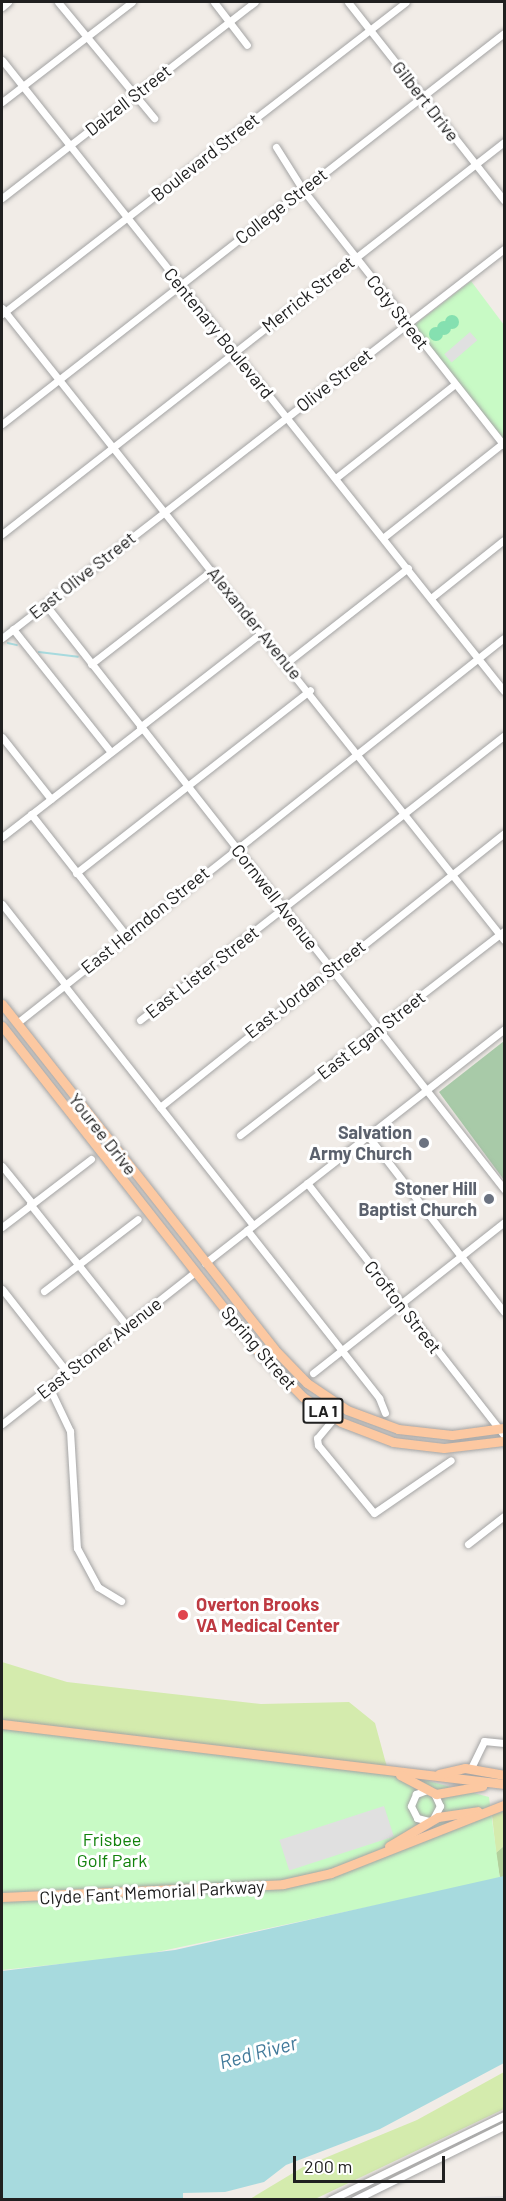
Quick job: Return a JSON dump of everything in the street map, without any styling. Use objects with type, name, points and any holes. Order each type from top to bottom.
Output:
[{"type":"main road","name":"Youree Drive","points":[[2,1004],[205,1263]]},
{"type":"main road","points":[[3,1030],[16,1023]]},
{"type":"main road","name":"Youree Drive","points":[[3,1030],[195,1272]]},
{"type":"main road","points":[[195,1272],[205,1263]]},
{"type":"main road","name":"Spring Street","points":[[205,1263],[282,1359],[333,1402],[381,1424],[416,1432],[503,1431]]},
{"type":"main road","name":"Spring Street","points":[[195,1272],[284,1380],[334,1418],[412,1446],[457,1448],[504,1442]]},
{"type":"main road","points":[[2,1724],[388,1771],[430,1774],[494,1785]]},
{"type":"main road","points":[[430,1774],[471,1768],[504,1775]]},
{"type":"main road","points":[[388,1771],[430,1791],[504,1784]]},
{"type":"main road","points":[[355,1864],[431,1820],[504,1804]]},
{"type":"main road","name":"Clyde Fant Memorial Parkway","points":[[2,1897],[255,1888],[355,1864],[504,1804]]},
{"type":"street","points":[[2,7],[8,2]]},
{"type":"street","points":[[58,2],[133,96],[154,118]]},
{"type":"street","points":[[2,102],[132,2]]},
{"type":"street","points":[[214,2],[247,45]]},
{"type":"street","name":"Dalzell Street","points":[[2,198],[255,2]]},
{"type":"street","name":"Gilbert Drive","points":[[348,2],[504,200]]},
{"type":"street","name":"Boulevard Street","points":[[3,312],[406,2]]},
{"type":"street","name":"College Street","points":[[2,424],[504,33]]},
{"type":"street","name":"Centenary Boulevard","points":[[2,60],[233,352],[337,477],[504,691]]},
{"type":"street","name":"Merrick Street","points":[[2,534],[504,142]]},
{"type":"street","name":"Coty Street","points":[[276,147],[303,190],[454,385],[504,444]]},
{"type":"street","name":"Olive Street","points":[[163,512],[504,249]]},
{"type":"street","name":"Alexander Avenue","points":[[3,312],[212,570],[260,634],[310,690],[503,935]]},
{"type":"street","points":[[337,477],[454,385]]},
{"type":"street","points":[[384,537],[504,444]]},
{"type":"street","name":"East Olive Street","points":[[2,638],[163,512]]},
{"type":"street","points":[[431,598],[504,540]]},
{"type":"street","points":[[285,664],[408,568]]},
{"type":"street","points":[[91,664],[212,570]]},
{"type":"street","name":"Cornwell Avenue","points":[[45,604],[428,1089],[504,1190]]},
{"type":"street","points":[[13,629],[111,752]]},
{"type":"street","points":[[2,837],[260,634]]},
{"type":"street","name":"East Herndon Street","points":[[16,1023],[504,638]]},
{"type":"street","points":[[76,873],[310,690]]},
{"type":"street","name":"East Lister Street","points":[[140,1020],[504,736]]},
{"type":"street","points":[[2,737],[51,799]]},
{"type":"street","points":[[31,814],[126,935]]},
{"type":"street","name":"East Jordan Street","points":[[160,1107],[504,833]]},
{"type":"street","points":[[2,904],[160,1107],[385,1413]]},
{"type":"street","name":"East Egan Street","points":[[240,1135],[503,935]]},
{"type":"street","points":[[205,1263],[504,1029]]},
{"type":"street","points":[[368,1136],[504,1312]]},
{"type":"street","points":[[2,1227],[91,1159]]},
{"type":"street","points":[[2,1166],[127,1326]]},
{"type":"street","name":"Crofton Street","points":[[307,1183],[503,1431]]},
{"type":"street","points":[[44,1291],[138,1219]]},
{"type":"street","points":[[313,1373],[504,1222]]},
{"type":"street","name":"East Stoner Avenue","points":[[2,1424],[195,1272]]},
{"type":"street","points":[[2,1289],[67,1372]]},
{"type":"street","points":[[49,1387],[70,1431],[74,1537],[98,1587],[121,1600]]},
{"type":"street","points":[[334,1418],[317,1438],[318,1445],[374,1513],[451,1460]]},
{"type":"street","points":[[468,1544],[504,1516]]},
{"type":"street","points":[[471,1768],[484,1741],[504,1743]]},
{"type":"street","points":[[430,1791],[440,1806],[431,1820],[417,1818],[411,1806],[416,1794],[430,1791]]},
{"type":"street","points":[[330,2199],[504,2115]]},
{"type":"street","points":[[354,2199],[504,2126]]},
{"type":"shaded area","points":[[470,332],[477,340],[452,363],[444,354]]},
{"type":"shaded area","points":[[384,1806],[394,1836],[289,1870],[279,1840]]},
{"type":"shaded area","points":[[504,2196],[504,2200],[422,2199]]},
{"type":"green space","points":[[471,281],[504,325],[504,443],[413,326]]},
{"type":"green space","points":[[452,315],[457,317],[459,322],[457,327],[452,329],[447,327],[445,322],[447,317]]},
{"type":"green space","points":[[441,321],[447,321],[451,328],[447,335],[441,335],[437,331],[437,325]]},
{"type":"green space","points":[[433,327],[439,327],[443,334],[439,341],[433,341],[429,337],[429,331]]},
{"type":"green space","points":[[504,1041],[504,1180],[439,1092]]},
{"type":"green space","points":[[2,1662],[67,1682],[261,1704],[349,1702],[375,1723],[388,1771],[2,1721]]},
{"type":"green space","name":"Frisbee Golf Park","points":[[2,1726],[417,1778],[489,1797],[500,1879],[138,1956],[2,1970]]},
{"type":"green space","points":[[504,1811],[504,1846],[496,1853],[492,1815]]},
{"type":"green space","points":[[504,1846],[504,1876],[500,1879],[496,1853]]},
{"type":"green space","points":[[504,2072],[504,2109],[315,2199],[250,2199],[303,2167],[417,2120]]},
{"type":"water","name":"Red River","points":[[504,1876],[504,2063],[380,2129],[286,2165],[264,2182],[225,2192],[183,2193],[183,2199],[2,2199],[2,1971],[175,1950]]},
{"type":"waterway","points":[[8,643],[17,645]]},
{"type":"waterway","points":[[39,652],[78,657]]},
{"type":"place","name":"Salvation Army Church","points":[[424,1143]]},
{"type":"place","name":"Stoner Hill Baptist Church","points":[[489,1199]]},
{"type":"place","name":"Overton Brooks VA Medical Center","points":[[183,1615]]}]
